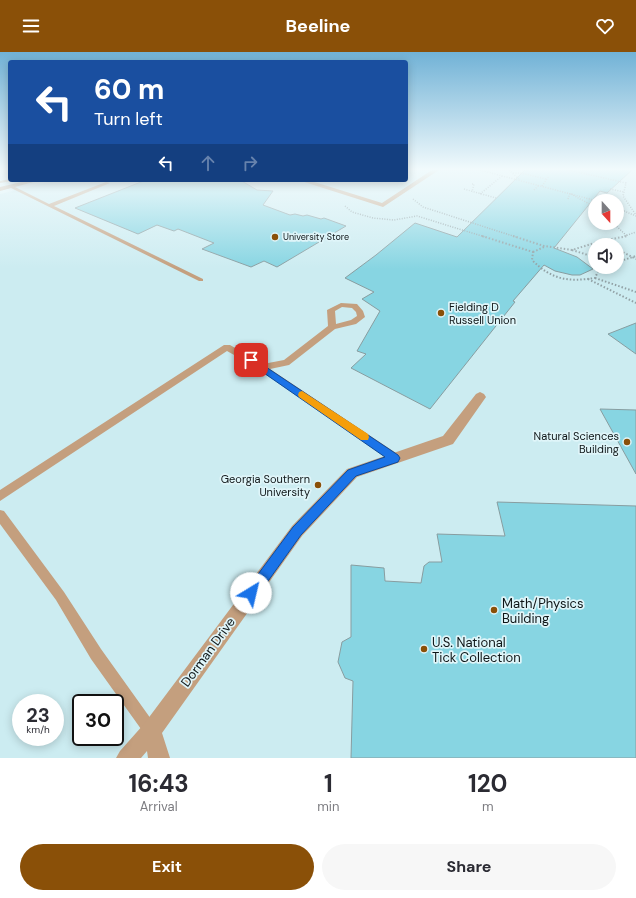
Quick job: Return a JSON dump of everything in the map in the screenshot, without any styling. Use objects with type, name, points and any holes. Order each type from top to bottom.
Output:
[{"type":"street","points":[[376,203],[384,205],[387,203]]},
{"type":"street","name":"Dorman Drive","points":[[127,758],[151,731],[297,531],[352,473],[448,440],[480,397]]},
{"type":"street","points":[[151,731],[159,758]]},
{"type":"lane","points":[[47,203],[201,280]]},
{"type":"lane","points":[[51,205],[56,203]]},
{"type":"lane","points":[[262,367],[286,363],[332,327]]},
{"type":"lane","points":[[0,496],[227,346],[262,367],[395,458]]},
{"type":"lane","points":[[0,515],[60,596],[96,654],[151,731]]},
{"type":"path","points":[[419,203],[423,207],[544,246],[572,250],[588,255]]},
{"type":"path","points":[[628,203],[636,216]]},
{"type":"path","points":[[624,211],[636,216]]},
{"type":"path","points":[[382,221],[400,220],[417,216],[533,252],[544,246]]},
{"type":"path","points":[[621,230],[628,236]]},
{"type":"path","points":[[617,238],[635,234]]},
{"type":"path","points":[[572,250],[588,245]]},
{"type":"path","points":[[533,252],[532,260],[540,270],[557,278],[578,282],[595,278],[636,292]]},
{"type":"path","points":[[624,252],[635,257]]},
{"type":"path","points":[[624,260],[635,257]]},
{"type":"path","points":[[595,278],[597,274]]},
{"type":"path","points":[[588,279],[636,303]]},
{"type":"shaded area","name":"Georgia Southern University","points":[[0,203],[588,203],[588,230],[624,230],[624,203],[636,203],[636,758],[0,758]]},
{"type":"building","points":[[88,203],[264,203],[263,205],[290,215],[307,215],[321,219],[324,218],[346,226],[277,267],[264,261],[251,267],[202,249],[214,243],[178,229],[174,231],[157,225],[138,234],[75,208]]},
{"type":"building","name":"Fielding D Russell Union","points":[[492,203],[588,203],[588,206],[554,248],[577,257],[588,265],[588,271],[580,275],[572,275],[555,271],[544,265],[513,301],[515,302],[430,409],[351,368],[366,354],[357,351],[380,311],[362,299],[374,292],[345,278],[415,223],[457,237]]},
{"type":"building","points":[[636,323],[636,354],[608,334]]},
{"type":"building","name":"Natural Sciences Building","points":[[600,409],[636,410],[636,474]]},
{"type":"building","name":"Math/Physics Building","points":[[497,502],[636,506],[636,758],[351,758],[353,681],[345,678],[338,662],[342,642],[351,637],[351,565],[384,568],[385,581],[421,583],[424,566],[429,562],[442,562],[437,534],[505,536]]},
{"type":"slow traffic","points":[[302,395],[364,437]]},
{"type":"place","name":"University Store","points":[[275,237]]},
{"type":"place","name":"Fielding D Russell Union","points":[[441,313]]},
{"type":"place","name":"Natural Sciences Building","points":[[627,442]]},
{"type":"place","name":"Georgia Southern University","points":[[318,485]]},
{"type":"place","name":"Math/Physics Building","points":[[494,610]]},
{"type":"place","name":"U.S. National Tick Collection","points":[[424,649]]},
{"type":"route","points":[[251,360],[395,458],[352,473],[297,531],[251,593]]}]
